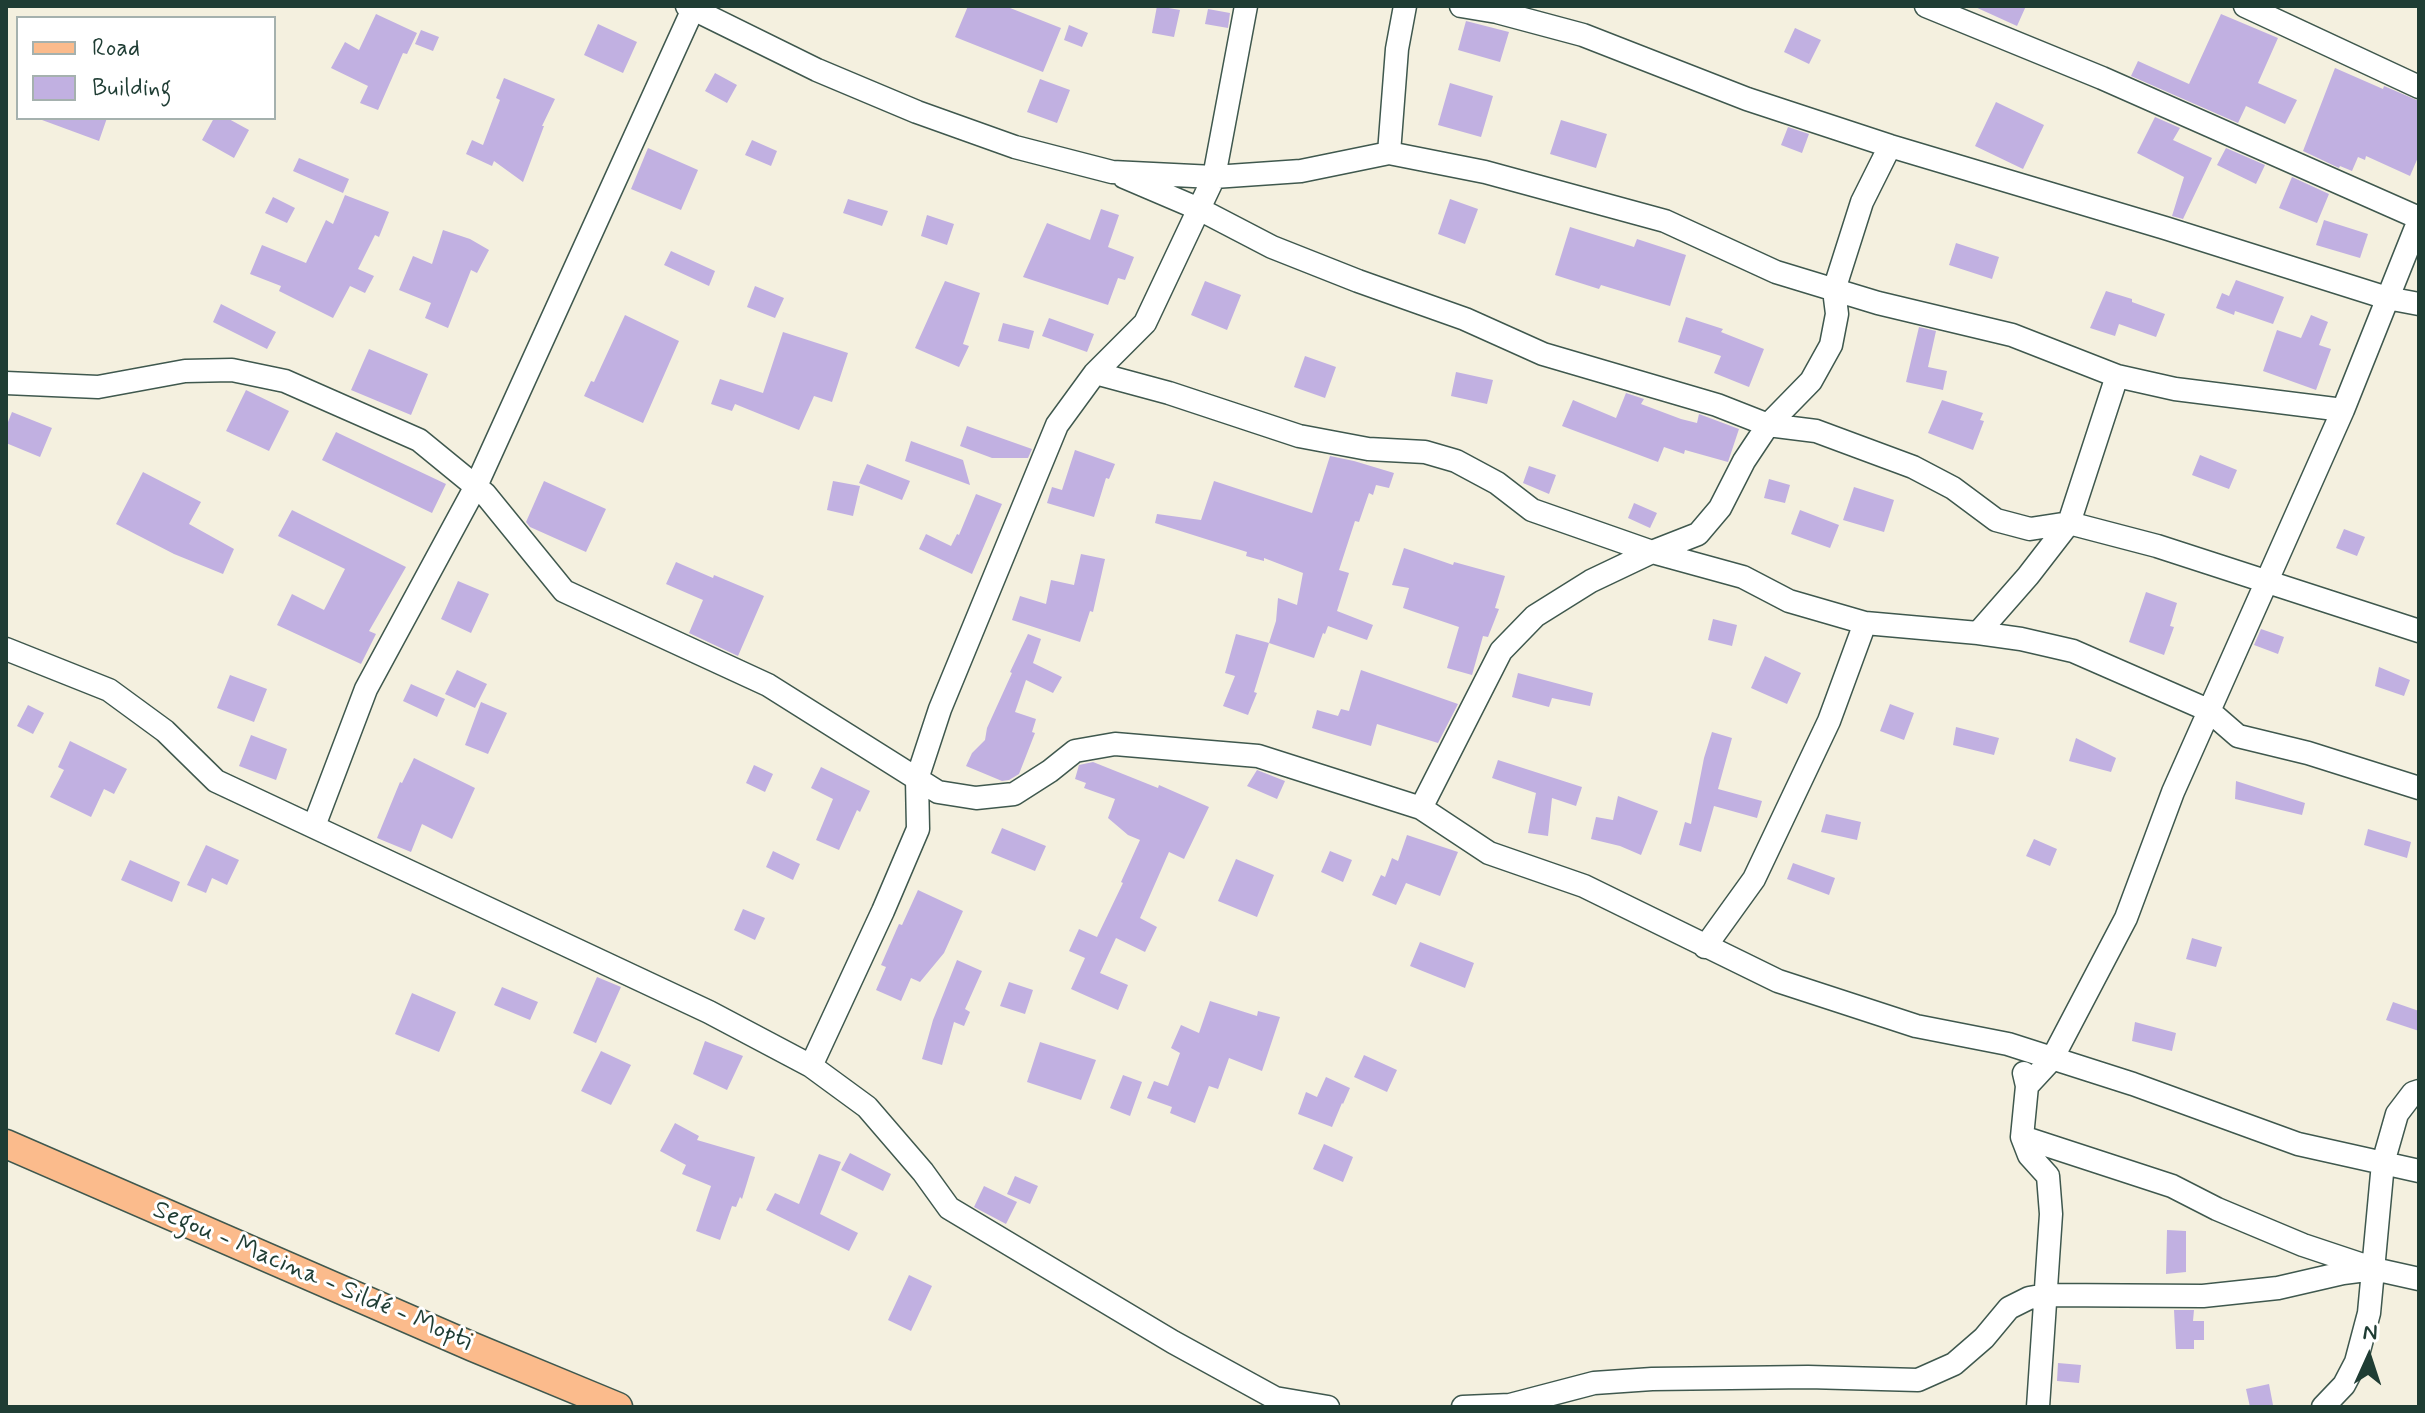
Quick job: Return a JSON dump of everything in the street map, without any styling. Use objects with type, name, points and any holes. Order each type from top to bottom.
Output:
[{"type":"main road","name":"Segou - Macina - Sildé - Mopti","points":[[6,1144],[618,1407]]},
{"type":"street","points":[[811,1066],[918,829],[917,779],[940,709],[1057,425],[1095,373],[1145,323],[1214,177],[1246,6]]},
{"type":"street","points":[[1389,153],[1397,49],[1405,6]]},
{"type":"street","points":[[1461,6],[1497,12],[1583,35],[1747,99],[1890,146],[2387,298],[2419,304]]},
{"type":"street","points":[[1926,6],[2116,84],[2419,219],[2343,410],[2173,792],[2126,918],[2052,1059],[2027,1086]]},
{"type":"street","points":[[2245,6],[2419,87]]},
{"type":"street","points":[[314,826],[366,689],[476,486],[690,7],[817,70],[917,112],[1015,147],[1112,172],[1199,209],[1272,247],[1465,319],[1543,354],[1717,405],[1768,425],[1816,431],[1913,467],[1953,488],[1996,520],[2030,529],[2069,523],[2157,546],[2419,631]]},
{"type":"street","points":[[1421,808],[1501,651],[1535,616],[1591,581],[1698,534],[1720,508],[1744,461],[1768,425],[1811,381],[1831,345],[1837,314],[1834,290],[1862,202],[1890,146]]},
{"type":"street","points":[[1112,172],[1214,177],[1301,171],[1389,153],[1485,172],[1665,221],[1776,272],[1878,303],[2012,335],[2117,376],[2175,389],[2343,410]]},
{"type":"street","points":[[6,383],[98,387],[185,371],[232,370],[285,381],[419,440],[485,494],[564,591],[768,685],[938,792],[976,798],[1014,794],[1075,751],[1115,744],[1258,756],[1421,808],[1489,853],[1584,886],[1778,981],[1916,1026],[2008,1044],[2133,1084],[2298,1144],[2419,1171]]},
{"type":"street","points":[[1095,373],[1169,393],[1299,436],[1368,449],[1425,452],[1456,461],[1497,483],[1532,510],[1652,552],[1743,577],[1789,601],[1865,623],[1978,633],[2073,651],[2208,710],[2238,736],[2308,753],[2419,788]]},
{"type":"street","points":[[1978,633],[2069,523],[2117,376]]},
{"type":"street","points":[[1705,947],[1754,879],[1829,721],[1865,623]]},
{"type":"street","points":[[6,649],[109,690],[165,731],[216,781],[709,1012],[811,1066],[867,1107],[923,1172],[949,1208],[1173,1342],[1275,1398],[1328,1407]]},
{"type":"street","points":[[2008,1044],[2021,1063],[2027,1086],[2022,1137],[2029,1155],[2048,1176],[2051,1214],[2038,1407]]},
{"type":"street","points":[[2323,1407],[2344,1385],[2356,1362],[2369,1313],[2383,1163],[2397,1114],[2413,1093],[2419,1091]]},
{"type":"street","points":[[2022,1137],[2172,1186],[2217,1209],[2303,1245],[2374,1269],[2419,1279]]},
{"type":"street","points":[[1463,1407],[1510,1405],[1594,1383],[1652,1379],[1808,1377],[1918,1380],[1954,1364],[1984,1338],[2009,1308],[2029,1298],[2046,1295],[2203,1296],[2278,1288],[2374,1269]]},
{"type":"building","points":[[968,6],[1005,6],[1061,28],[1043,72],[955,37]]},
{"type":"building","points":[[1157,6],[1180,10],[1174,37],[1152,33]]},
{"type":"building","points":[[1973,6],[2026,6],[2017,26]]},
{"type":"building","points":[[1208,9],[1230,13],[1228,28],[1205,24]]},
{"type":"building","points":[[376,14],[417,33],[407,54],[403,53],[378,110],[360,103],[368,86],[331,68],[345,42],[359,50]]},
{"type":"building","points":[[2221,14],[2278,38],[2258,83],[2297,100],[2285,124],[2246,106],[2238,123],[2131,76],[2138,61],[2189,84]]},
{"type":"building","points":[[1466,21],[1509,32],[1500,62],[1458,50]]},
{"type":"building","points":[[598,24],[637,42],[623,73],[584,55]]},
{"type":"building","points":[[1069,25],[1088,33],[1082,47],[1064,40]]},
{"type":"building","points":[[1795,28],[1821,40],[1809,64],[1784,52]]},
{"type":"building","points":[[421,30],[439,37],[433,51],[415,44]]},
{"type":"building","points":[[2335,68],[2419,101],[2419,155],[2410,176],[2366,156],[2365,160],[2358,157],[2352,171],[2303,151]]},
{"type":"building","points":[[715,73],[737,85],[727,103],[705,91]]},
{"type":"building","points":[[504,78],[555,99],[542,126],[523,182],[494,161],[492,166],[466,154],[472,140],[483,145],[500,100],[496,98]]},
{"type":"building","points":[[1040,79],[1070,90],[1057,123],[1027,112]]},
{"type":"building","points":[[1450,83],[1493,96],[1481,137],[1438,125]]},
{"type":"building","points":[[1996,102],[2044,125],[2023,169],[1975,146]]},
{"type":"building","points":[[2155,117],[2180,128],[2173,140],[2212,158],[2183,219],[2172,216],[2184,177],[2137,153]]},
{"type":"building","points":[[42,120],[106,120],[99,141]]},
{"type":"building","points":[[213,120],[231,120],[249,130],[234,158],[202,140]]},
{"type":"building","points":[[1561,120],[1607,134],[1596,168],[1550,154]]},
{"type":"building","points":[[1788,127],[1809,134],[1802,153],[1781,145]]},
{"type":"building","points":[[752,140],[777,151],[771,166],[745,155]]},
{"type":"building","points":[[648,148],[698,170],[681,210],[631,189]]},
{"type":"building","points":[[2226,148],[2265,165],[2256,184],[2217,165]]},
{"type":"building","points":[[299,158],[349,179],[343,193],[293,171]]},
{"type":"building","points":[[2292,177],[2329,194],[2317,223],[2279,208]]},
{"type":"building","points":[[345,195],[389,212],[379,237],[375,235],[358,269],[374,276],[365,293],[350,286],[333,318],[279,291],[281,286],[250,274],[262,245],[306,263],[326,220],[333,224]]},
{"type":"building","points":[[273,197],[295,208],[287,223],[265,213]]},
{"type":"building","points":[[848,199],[888,211],[882,226],[843,213]]},
{"type":"building","points":[[1450,199],[1478,209],[1465,244],[1438,234]]},
{"type":"building","points":[[1101,209],[1119,215],[1108,247],[1134,257],[1125,280],[1118,278],[1108,305],[1023,277],[1047,223],[1090,240]]},
{"type":"building","points":[[927,215],[954,224],[947,245],[921,236]]},
{"type":"building","points":[[2324,220],[2368,234],[2360,258],[2316,245]]},
{"type":"building","points":[[1570,227],[1634,247],[1637,239],[1686,255],[1670,306],[1555,275]]},
{"type":"building","points":[[443,230],[470,239],[489,250],[477,273],[471,270],[448,328],[425,318],[431,303],[399,290],[413,256],[432,264]]},
{"type":"building","points":[[1956,243],[1999,257],[1992,279],[1949,265]]},
{"type":"building","points":[[671,251],[715,271],[709,286],[664,265]]},
{"type":"building","points":[[2236,280],[2284,297],[2273,324],[2216,308],[2222,293],[2229,296]]},
{"type":"building","points":[[945,281],[980,293],[963,344],[969,346],[959,367],[915,348]]},
{"type":"building","points":[[1205,281],[1241,295],[1227,330],[1191,315]]},
{"type":"building","points":[[755,286],[784,298],[775,318],[747,307]]},
{"type":"building","points":[[2106,291],[2165,314],[2156,337],[2119,324],[2115,336],[2090,328]]},
{"type":"building","points":[[221,304],[276,332],[267,349],[213,322]]},
{"type":"building","points":[[625,315],[679,341],[643,423],[584,396],[591,381],[594,382]]},
{"type":"building","points":[[2311,315],[2328,322],[2319,345],[2331,349],[2316,390],[2263,371],[2277,330],[2301,338]]},
{"type":"building","points":[[1686,317],[1723,329],[1721,332],[1764,349],[1749,387],[1714,373],[1721,356],[1678,342]]},
{"type":"building","points":[[1049,318],[1094,334],[1087,352],[1042,336]]},
{"type":"building","points":[[1003,323],[1034,331],[1029,349],[998,341]]},
{"type":"building","points":[[1919,327],[1936,331],[1928,367],[1947,371],[1943,390],[1906,382]]},
{"type":"building","points":[[783,332],[848,353],[832,402],[814,396],[799,430],[735,404],[732,411],[711,404],[720,379],[763,393]]},
{"type":"building","points":[[369,349],[428,374],[411,415],[351,390]]},
{"type":"building","points":[[1305,356],[1336,367],[1325,398],[1294,387]]},
{"type":"building","points":[[1456,372],[1493,380],[1487,404],[1451,396]]},
{"type":"building","points":[[246,390],[289,411],[269,451],[226,431]]},
{"type":"building","points":[[1626,393],[1644,399],[1641,404],[1681,419],[1697,423],[1699,414],[1739,429],[1728,462],[1664,447],[1658,462],[1562,426],[1573,400],[1616,418]]},
{"type":"building","points":[[1942,400],[1983,413],[1980,420],[1984,421],[1973,450],[1928,433]]},
{"type":"building","points":[[12,412],[52,428],[40,457],[6,443],[6,427]]},
{"type":"building","points":[[967,426],[1032,449],[1028,458],[992,458],[960,446]]},
{"type":"building","points":[[336,432],[446,484],[432,513],[322,460]]},
{"type":"building","points":[[911,441],[963,460],[970,485],[905,461]]},
{"type":"building","points":[[1075,450],[1115,464],[1109,479],[1106,478],[1094,517],[1047,503],[1052,487],[1062,490]]},
{"type":"building","points":[[2200,455],[2237,470],[2229,489],[2192,475]]},
{"type":"building","points":[[1330,456],[1394,473],[1389,488],[1376,485],[1373,495],[1369,493],[1359,522],[1355,521],[1339,570],[1349,573],[1337,611],[1373,625],[1367,640],[1328,626],[1314,658],[1269,643],[1276,621],[1278,598],[1297,605],[1303,573],[1155,523],[1157,514],[1201,520],[1214,481],[1312,513]]},
{"type":"building","points":[[867,464],[910,481],[902,500],[859,483]]},
{"type":"building","points":[[1529,466],[1556,475],[1549,494],[1523,483]]},
{"type":"building","points":[[143,472],[201,502],[189,524],[234,549],[223,574],[174,554],[116,524]]},
{"type":"building","points":[[1769,479],[1790,485],[1785,503],[1764,498]]},
{"type":"building","points":[[544,481],[606,509],[586,552],[530,527],[526,522]]},
{"type":"building","points":[[833,481],[860,486],[853,516],[827,510]]},
{"type":"building","points":[[1854,487],[1894,500],[1884,532],[1843,520]]},
{"type":"building","points":[[976,494],[1002,504],[972,574],[919,549],[926,534],[951,546],[959,535]]},
{"type":"building","points":[[1634,503],[1657,513],[1650,528],[1628,518]]},
{"type":"building","points":[[292,510],[406,567],[369,631],[376,634],[361,664],[277,625],[292,594],[324,610],[345,569],[278,536]]},
{"type":"building","points":[[1800,510],[1839,525],[1830,548],[1791,534]]},
{"type":"building","points":[[2344,529],[2365,537],[2357,556],[2336,548]]},
{"type":"building","points":[[1404,548],[1453,565],[1454,562],[1505,576],[1495,608],[1499,609],[1488,637],[1483,636],[1472,675],[1447,668],[1459,627],[1403,608],[1409,588],[1392,585]]},
{"type":"building","points":[[1081,554],[1105,559],[1093,612],[1090,611],[1080,642],[1012,620],[1020,596],[1046,604],[1051,580],[1074,585]]},
{"type":"building","points":[[676,562],[764,596],[738,656],[689,633],[703,600],[666,584]]},
{"type":"building","points":[[458,581],[489,594],[471,633],[441,619]]},
{"type":"building","points":[[2146,592],[2177,603],[2170,626],[2174,627],[2164,655],[2129,642]]},
{"type":"building","points":[[1713,619],[1737,625],[1732,646],[1708,640]]},
{"type":"building","points":[[2261,629],[2284,637],[2278,654],[2254,645]]},
{"type":"building","points":[[1028,634],[1041,639],[1033,663],[1062,677],[1053,693],[1026,680],[1015,712],[1036,719],[1032,732],[1035,733],[1019,774],[1002,781],[966,766],[972,753],[985,740],[987,728]]},
{"type":"building","points":[[1236,634],[1269,643],[1254,692],[1257,693],[1248,715],[1223,706],[1235,676],[1225,673]]},
{"type":"building","points":[[1765,656],[1801,673],[1787,704],[1751,688]]},
{"type":"building","points":[[2379,667],[2410,680],[2404,696],[2375,686]]},
{"type":"building","points":[[457,670],[487,684],[475,708],[445,694]]},
{"type":"building","points":[[1361,670],[1458,704],[1438,743],[1377,724],[1371,746],[1312,728],[1317,710],[1338,716],[1341,709],[1349,711]]},
{"type":"building","points":[[1518,673],[1593,693],[1590,706],[1552,698],[1549,707],[1512,697]]},
{"type":"building","points":[[230,675],[267,689],[254,722],[217,708]]},
{"type":"building","points":[[411,684],[445,699],[437,717],[403,701]]},
{"type":"building","points":[[481,702],[507,713],[488,754],[465,745]]},
{"type":"building","points":[[1890,704],[1914,713],[1904,740],[1880,731]]},
{"type":"building","points":[[28,705],[44,713],[33,734],[17,726]]},
{"type":"building","points":[[1956,727],[1999,738],[1994,755],[1953,745]]},
{"type":"building","points":[[1712,732],[1732,738],[1718,789],[1762,801],[1757,818],[1714,806],[1701,852],[1679,845],[1685,822],[1691,824]]},
{"type":"building","points":[[251,735],[287,749],[276,780],[239,766]]},
{"type":"building","points":[[2076,738],[2116,758],[2111,772],[2069,761]]},
{"type":"building","points":[[70,741],[127,769],[114,794],[104,789],[91,817],[50,797],[64,770],[58,767]]},
{"type":"building","points":[[414,758],[475,788],[452,839],[422,824],[411,852],[377,838],[400,782]]},
{"type":"building","points":[[1498,760],[1582,787],[1576,806],[1552,798],[1548,836],[1528,833],[1536,793],[1492,778]]},
{"type":"building","points":[[1093,762],[1158,788],[1159,785],[1209,807],[1184,859],[1169,852],[1140,918],[1157,927],[1145,952],[1116,938],[1100,973],[1128,985],[1118,1010],[1071,989],[1085,958],[1069,951],[1079,929],[1097,937],[1140,840],[1128,835],[1108,818],[1115,799],[1084,788],[1086,783],[1075,779],[1079,765]]},
{"type":"building","points":[[754,765],[773,774],[765,792],[746,783]]},
{"type":"building","points":[[821,767],[870,791],[860,812],[857,810],[839,850],[816,840],[833,799],[811,788]]},
{"type":"building","points":[[1257,770],[1285,781],[1277,799],[1247,786]]},
{"type":"building","points":[[2236,781],[2305,803],[2302,815],[2235,799]]},
{"type":"building","points":[[1618,796],[1658,811],[1641,855],[1591,839],[1596,817],[1613,820]]},
{"type":"building","points":[[1826,814],[1861,822],[1857,840],[1821,832]]},
{"type":"building","points":[[1002,828],[1046,846],[1035,871],[991,853]]},
{"type":"building","points":[[2368,829],[2411,842],[2407,858],[2364,845]]},
{"type":"building","points":[[1407,835],[1458,852],[1440,896],[1406,883],[1396,905],[1372,895],[1381,875],[1385,877],[1392,858],[1398,861]]},
{"type":"building","points":[[2034,839],[2057,849],[2050,866],[2026,856]]},
{"type":"building","points":[[206,845],[239,860],[227,885],[212,878],[206,893],[187,885]]},
{"type":"building","points":[[773,851],[800,864],[793,880],[766,867]]},
{"type":"building","points":[[1330,851],[1352,860],[1343,882],[1321,872]]},
{"type":"building","points":[[1236,859],[1274,875],[1257,917],[1218,901]]},
{"type":"building","points":[[130,860],[180,882],[172,902],[121,880]]},
{"type":"building","points":[[1793,863],[1835,878],[1829,895],[1787,879]]},
{"type":"building","points":[[918,890],[963,911],[944,953],[920,982],[911,978],[901,1001],[876,990],[886,967],[881,965]]},
{"type":"building","points":[[743,909],[765,918],[755,940],[734,930]]},
{"type":"building","points":[[2192,938],[2222,947],[2216,967],[2186,959]]},
{"type":"building","points":[[1420,942],[1474,963],[1465,988],[1410,966]]},
{"type":"building","points":[[957,960],[982,971],[965,1009],[970,1012],[964,1026],[954,1022],[942,1065],[922,1059],[933,1020]]},
{"type":"building","points":[[597,977],[621,987],[596,1043],[573,1033]]},
{"type":"building","points":[[1009,982],[1033,990],[1025,1014],[1000,1006]]},
{"type":"building","points":[[502,987],[538,1002],[530,1020],[494,1005]]},
{"type":"building","points":[[412,993],[456,1012],[439,1052],[395,1034]]},
{"type":"building","points":[[1210,1001],[1257,1016],[1258,1011],[1280,1017],[1262,1071],[1229,1058],[1218,1089],[1209,1086],[1195,1123],[1170,1113],[1172,1107],[1147,1098],[1154,1081],[1168,1086],[1180,1053],[1171,1048],[1181,1025],[1199,1033]]},
{"type":"building","points":[[2393,1002],[2419,1011],[2419,1031],[2386,1020]]},
{"type":"building","points":[[2135,1022],[2176,1033],[2172,1051],[2132,1041]]},
{"type":"building","points":[[705,1041],[743,1056],[727,1090],[693,1074]]},
{"type":"building","points":[[1040,1042],[1096,1060],[1081,1100],[1027,1082]]},
{"type":"building","points":[[601,1051],[631,1065],[611,1105],[581,1091]]},
{"type":"building","points":[[1364,1055],[1397,1070],[1387,1092],[1354,1077]]},
{"type":"building","points":[[1123,1075],[1142,1082],[1130,1116],[1110,1108]]},
{"type":"building","points":[[1326,1077],[1350,1088],[1332,1127],[1298,1114],[1306,1092],[1317,1097]]},
{"type":"building","points":[[675,1123],[699,1136],[697,1140],[755,1157],[742,1199],[740,1197],[736,1207],[732,1206],[720,1240],[696,1231],[711,1186],[682,1174],[686,1165],[660,1151]]},
{"type":"building","points":[[1324,1144],[1353,1157],[1343,1182],[1313,1169]]},
{"type":"building","points":[[850,1153],[891,1174],[883,1191],[841,1170]]},
{"type":"building","points":[[819,1154],[841,1162],[820,1214],[858,1233],[849,1251],[766,1210],[775,1193],[799,1204]]},
{"type":"building","points":[[1015,1176],[1038,1186],[1030,1204],[1007,1194]]},
{"type":"building","points":[[984,1186],[1017,1202],[1006,1224],[974,1207]]},
{"type":"building","points":[[2167,1230],[2186,1231],[2186,1272],[2166,1274]]},
{"type":"building","points":[[909,1275],[932,1286],[911,1331],[888,1320]]},
{"type":"building","points":[[2174,1310],[2194,1310],[2193,1321],[2204,1321],[2204,1340],[2194,1340],[2194,1349],[2176,1349]]},
{"type":"building","points":[[2058,1363],[2081,1365],[2079,1383],[2057,1381]]},
{"type":"building","points":[[2269,1384],[2273,1405],[2250,1407],[2246,1389]]}]
